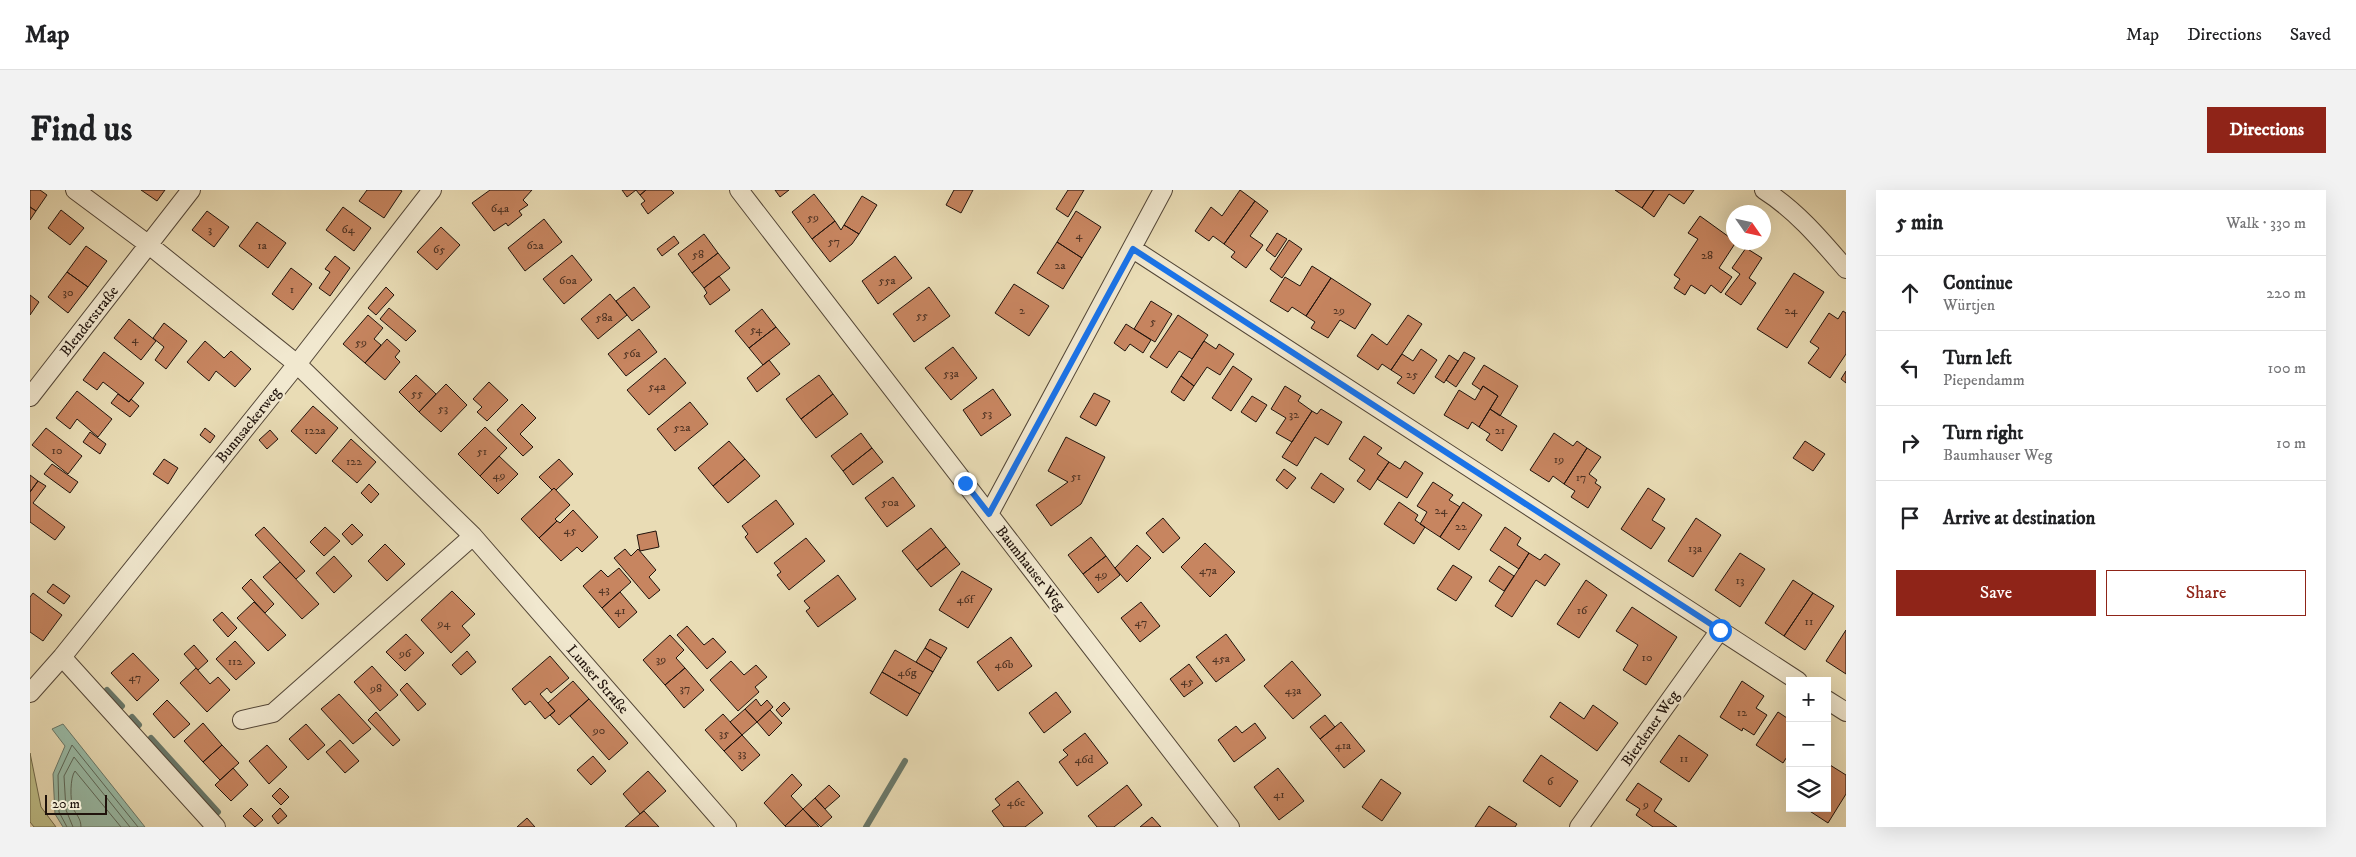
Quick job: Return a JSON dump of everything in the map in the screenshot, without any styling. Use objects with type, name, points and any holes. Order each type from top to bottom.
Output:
[{"type":"street","points":[[75,190],[149,245],[297,364]]},
{"type":"street","name":"Blenderstraße","points":[[30,397],[191,190]]},
{"type":"street","name":"Bunnsackerweg","points":[[30,693],[62,658],[297,364],[432,190]]},
{"type":"street","name":"Baumhauser Weg","points":[[739,190],[1230,827]]},
{"type":"street","points":[[989,514],[1163,190]]},
{"type":"street","points":[[1764,190],[1782,202],[1811,228],[1846,269]]},
{"type":"street","points":[[1133,249],[1792,677]]},
{"type":"street","name":"Lunser Straße","points":[[297,364],[473,536],[722,825]]},
{"type":"street","points":[[242,720],[273,713],[473,536]]},
{"type":"street","name":"Bierdener Weg","points":[[1580,827],[1720,630]]},
{"type":"street","points":[[62,658],[216,827]]},
{"type":"street","points":[[1831,703],[1846,712]]},
{"type":"green space","points":[[30,753],[41,807],[56,827],[34,827],[30,822]]},
{"type":"water","points":[[63,724],[145,827],[63,827],[55,814],[53,774],[65,746],[52,729]]},
{"type":"building","points":[[30,190],[40,190],[47,195],[36,211],[30,207]]},
{"type":"building","points":[[141,190],[165,190],[157,201]]},
{"type":"building","points":[[367,190],[402,191],[384,218],[359,201]]},
{"type":"building","points":[[490,190],[532,190],[523,200],[528,205],[519,211],[522,215],[508,226],[506,223],[494,231],[472,203]]},
{"type":"building","points":[[622,190],[636,190],[627,197]]},
{"type":"building","points":[[636,190],[646,190],[640,195]]},
{"type":"building","points":[[646,190],[671,190],[674,193],[648,214],[641,204],[645,201],[640,195]]},
{"type":"building","points":[[775,190],[789,190],[780,197]]},
{"type":"building","points":[[954,190],[973,190],[961,213],[946,205]]},
{"type":"building","points":[[1068,190],[1084,190],[1068,217],[1056,209]]},
{"type":"building","points":[[1240,190],[1255,201],[1224,244],[1213,236],[1209,241],[1195,231],[1211,207],[1222,216]]},
{"type":"building","points":[[1615,190],[1654,190],[1642,208]]},
{"type":"building","points":[[1654,190],[1694,190],[1684,204],[1669,194],[1654,217],[1642,208]]},
{"type":"building","points":[[814,194],[835,221],[812,239],[792,212]]},
{"type":"building","points":[[862,196],[877,205],[859,234],[844,225]]},
{"type":"building","points":[[1255,201],[1268,211],[1250,236],[1263,245],[1246,268],[1231,257],[1235,252],[1224,244]]},
{"type":"building","points":[[30,207],[36,211],[30,220]]},
{"type":"building","points":[[343,207],[371,228],[354,251],[326,230]]},
{"type":"building","points":[[61,210],[84,228],[70,245],[48,228]]},
{"type":"building","points":[[207,211],[229,227],[214,247],[192,230]]},
{"type":"building","points":[[1076,211],[1101,227],[1082,258],[1057,242]]},
{"type":"building","points":[[1700,216],[1726,235],[1726,250],[1731,250],[1719,268],[1732,277],[1721,293],[1711,285],[1705,294],[1691,285],[1685,295],[1674,288],[1680,279],[1674,275],[1698,239],[1688,233]]},
{"type":"building","points":[[544,219],[562,242],[525,271],[508,248]]},
{"type":"building","points":[[835,221],[841,230],[844,225],[859,234],[852,244],[830,262],[812,239]]},
{"type":"building","points":[[257,222],[286,243],[268,268],[239,246]]},
{"type":"building","points":[[441,227],[460,245],[437,270],[417,252]]},
{"type":"building","points":[[1277,233],[1287,239],[1275,257],[1266,250]]},
{"type":"building","points":[[704,234],[718,253],[692,273],[678,254]]},
{"type":"building","points":[[674,236],[679,243],[662,256],[657,249]]},
{"type":"building","points":[[1289,240],[1302,249],[1282,278],[1270,269]]},
{"type":"building","points":[[1057,242],[1082,258],[1063,289],[1037,273]]},
{"type":"building","points":[[86,246],[107,261],[88,287],[67,272]]},
{"type":"building","points":[[1745,250],[1749,250],[1762,258],[1749,278],[1756,283],[1741,305],[1725,294],[1740,274],[1732,268]]},
{"type":"building","points":[[718,253],[730,268],[704,288],[692,273]]},
{"type":"building","points":[[572,255],[592,280],[564,304],[543,279]]},
{"type":"building","points":[[335,256],[350,268],[330,296],[319,288],[330,272],[325,269]]},
{"type":"building","points":[[895,256],[912,278],[878,304],[862,281]]},
{"type":"building","points":[[1312,266],[1331,278],[1306,316],[1292,307],[1288,312],[1270,301],[1285,277],[1300,286]]},
{"type":"building","points":[[291,268],[312,284],[293,310],[272,294]]},
{"type":"building","points":[[67,272],[88,287],[68,313],[48,297]]},
{"type":"building","points":[[1794,273],[1824,292],[1787,348],[1757,329]]},
{"type":"building","points":[[719,276],[730,290],[710,305],[704,296],[707,293],[704,288]]},
{"type":"building","points":[[1331,278],[1371,304],[1355,329],[1340,320],[1328,338],[1311,328],[1315,322],[1306,316]]},
{"type":"building","points":[[1014,284],[1049,306],[1029,336],[995,313]]},
{"type":"building","points":[[386,287],[394,295],[376,315],[368,308]]},
{"type":"building","points":[[634,287],[650,307],[632,321],[616,301]]},
{"type":"building","points":[[929,287],[950,316],[914,342],[893,314]]},
{"type":"building","points":[[610,294],[627,315],[598,339],[581,319]]},
{"type":"building","points":[[30,295],[39,302],[30,315]]},
{"type":"building","points":[[1151,301],[1172,314],[1155,342],[1134,329]]},
{"type":"building","points":[[389,308],[416,331],[406,341],[380,319]]},
{"type":"building","points":[[762,309],[776,327],[749,348],[735,331]]},
{"type":"building","points":[[1843,311],[1846,313],[1846,354],[1830,378],[1808,363],[1819,348],[1810,342],[1829,313],[1838,319]]},
{"type":"building","points":[[368,315],[383,328],[374,339],[381,345],[365,363],[343,344]]},
{"type":"building","points":[[1178,315],[1208,335],[1192,359],[1179,351],[1167,368],[1150,357]]},
{"type":"building","points":[[1408,315],[1422,324],[1391,370],[1382,364],[1378,370],[1357,356],[1372,334],[1387,345]]},
{"type":"building","points":[[129,319],[156,341],[141,360],[114,338]]},
{"type":"building","points":[[164,323],[187,341],[166,369],[155,360],[164,347],[153,338]]},
{"type":"building","points":[[1126,324],[1151,340],[1143,353],[1130,344],[1125,351],[1114,343]]},
{"type":"building","points":[[776,327],[790,344],[763,365],[749,348]]},
{"type":"building","points":[[639,329],[657,352],[626,376],[608,354]]},
{"type":"building","points":[[387,339],[400,351],[395,357],[400,362],[385,380],[365,363]]},
{"type":"building","points":[[205,341],[224,358],[231,351],[251,369],[235,387],[216,371],[209,381],[187,362]]},
{"type":"building","points":[[1204,341],[1216,349],[1219,344],[1234,354],[1220,375],[1207,367],[1194,386],[1181,376]]},
{"type":"building","points":[[953,347],[977,378],[951,400],[925,368]]},
{"type":"building","points":[[1421,349],[1437,360],[1414,394],[1397,383],[1402,377],[1391,370],[1402,354],[1413,361]]},
{"type":"building","points":[[104,352],[144,383],[129,402],[103,382],[97,390],[83,380]]},
{"type":"building","points":[[1464,352],[1475,358],[1456,387],[1446,380]]},
{"type":"building","points":[[1449,355],[1458,361],[1444,383],[1435,377]]},
{"type":"building","points":[[665,358],[686,383],[649,415],[627,390]]},
{"type":"building","points":[[769,360],[780,374],[757,392],[747,378]]},
{"type":"building","points":[[1484,365],[1518,386],[1500,416],[1490,409],[1498,396],[1483,386],[1481,390],[1472,384]]},
{"type":"building","points":[[1233,366],[1252,379],[1231,411],[1212,398]]},
{"type":"building","points":[[1846,371],[1846,383],[1841,379]]},
{"type":"building","points":[[416,375],[436,394],[419,412],[399,392]]},
{"type":"building","points":[[819,375],[833,394],[801,419],[786,399]]},
{"type":"building","points":[[1181,376],[1194,386],[1184,401],[1171,392]]},
{"type":"building","points":[[489,382],[508,400],[487,421],[477,412],[482,407],[473,399]]},
{"type":"building","points":[[446,384],[467,405],[441,432],[419,412]]},
{"type":"building","points":[[1285,386],[1301,396],[1298,401],[1312,411],[1292,442],[1276,433],[1286,418],[1271,409]]},
{"type":"building","points":[[1483,386],[1498,396],[1479,427],[1472,422],[1468,429],[1444,415],[1459,390],[1475,400]]},
{"type":"building","points":[[993,389],[1011,415],[981,436],[963,410]]},
{"type":"building","points":[[77,391],[112,419],[98,437],[77,419],[70,429],[56,418]]},
{"type":"building","points":[[1094,393],[1110,401],[1096,426],[1080,417]]},
{"type":"building","points":[[118,394],[129,402],[131,399],[139,406],[130,417],[111,403]]},
{"type":"building","points":[[833,394],[848,414],[816,438],[801,419]]},
{"type":"building","points":[[1252,396],[1267,405],[1256,422],[1241,412]]},
{"type":"building","points":[[690,402],[708,424],[675,451],[657,429]]},
{"type":"building","points":[[522,404],[536,418],[520,434],[533,447],[523,456],[497,430]]},
{"type":"building","points":[[313,406],[338,428],[316,454],[291,431]]},
{"type":"building","points":[[1321,409],[1342,422],[1328,445],[1315,437],[1297,466],[1282,457],[1312,411],[1317,414]]},
{"type":"building","points":[[1490,409],[1517,426],[1502,451],[1486,440],[1490,434],[1479,427]]},
{"type":"building","points":[[485,427],[507,448],[480,476],[458,454]]},
{"type":"building","points":[[46,428],[82,456],[68,474],[32,445]]},
{"type":"building","points":[[205,428],[215,436],[210,443],[200,435]]},
{"type":"building","points":[[270,430],[278,439],[267,449],[259,440]]},
{"type":"building","points":[[90,432],[106,444],[100,454],[83,442]]},
{"type":"building","points":[[861,433],[872,448],[843,471],[831,456]]},
{"type":"building","points":[[1554,433],[1573,446],[1577,441],[1587,448],[1564,484],[1553,476],[1549,482],[1530,470]]},
{"type":"building","points":[[1364,436],[1382,448],[1377,454],[1389,462],[1370,490],[1357,481],[1365,470],[1349,459]]},
{"type":"building","points":[[1066,437],[1105,457],[1081,504],[1051,526],[1036,505],[1068,482],[1048,471]]},
{"type":"building","points":[[351,439],[376,462],[357,483],[332,461]]},
{"type":"building","points":[[729,441],[745,459],[713,486],[698,468]]},
{"type":"building","points":[[1805,441],[1825,454],[1813,471],[1793,458]]},
{"type":"building","points":[[872,448],[883,462],[853,485],[843,471]]},
{"type":"building","points":[[1587,448],[1601,457],[1589,474],[1597,480],[1595,483],[1601,487],[1588,508],[1571,497],[1575,491],[1564,484]]},
{"type":"building","points":[[499,456],[518,474],[498,494],[480,476]]},
{"type":"building","points":[[164,459],[178,468],[168,484],[153,474]]},
{"type":"building","points":[[559,459],[573,474],[556,490],[554,488],[552,490],[539,477]]},
{"type":"building","points":[[745,459],[760,476],[728,503],[713,486]]},
{"type":"building","points":[[1405,461],[1423,473],[1407,498],[1377,479],[1389,462],[1400,469]]},
{"type":"building","points":[[52,464],[78,482],[70,493],[44,474]]},
{"type":"building","points":[[1284,469],[1296,478],[1287,489],[1276,480]]},
{"type":"building","points":[[1321,473],[1344,489],[1334,503],[1311,488]]},
{"type":"building","points":[[30,475],[38,481],[30,492]]},
{"type":"building","points":[[893,477],[915,506],[887,527],[865,498]]},
{"type":"building","points":[[38,481],[46,486],[33,503],[65,527],[55,540],[30,522],[30,492]]},
{"type":"building","points":[[1433,482],[1453,495],[1449,500],[1460,507],[1440,537],[1420,524],[1427,512],[1417,506]]},
{"type":"building","points":[[369,484],[379,494],[371,503],[361,493]]},
{"type":"building","points":[[554,488],[570,505],[539,538],[521,519]]},
{"type":"building","points":[[1648,488],[1665,499],[1652,520],[1665,528],[1651,549],[1621,529]]},
{"type":"building","points":[[776,500],[794,524],[757,553],[745,537],[748,534],[742,526]]},
{"type":"building","points":[[1399,502],[1418,515],[1415,520],[1425,527],[1414,544],[1384,524]]},
{"type":"building","points":[[1463,502],[1482,515],[1459,550],[1440,537]]},
{"type":"building","points":[[573,510],[598,537],[582,552],[577,547],[561,561],[539,538],[557,521],[560,523]]},
{"type":"building","points":[[1163,518],[1180,538],[1163,553],[1146,533]]},
{"type":"building","points":[[1696,518],[1721,535],[1693,577],[1668,561]]},
{"type":"building","points":[[352,524],[363,535],[352,545],[342,534]]},
{"type":"building","points":[[264,527],[305,571],[296,579],[255,535]]},
{"type":"building","points":[[325,527],[340,541],[324,556],[310,542]]},
{"type":"building","points":[[1505,527],[1521,538],[1517,545],[1529,553],[1519,569],[1490,550]]},
{"type":"building","points":[[931,528],[946,547],[917,570],[902,551]]},
{"type":"building","points":[[656,531],[659,547],[640,551],[637,535]]},
{"type":"building","points":[[1091,537],[1106,556],[1083,574],[1068,555]]},
{"type":"building","points":[[806,538],[825,561],[789,590],[777,575],[781,572],[774,563]]},
{"type":"building","points":[[1205,543],[1235,572],[1210,597],[1181,567]]},
{"type":"building","points":[[385,544],[405,564],[387,581],[368,561]]},
{"type":"building","points":[[1137,545],[1151,558],[1127,582],[1115,568]]},
{"type":"building","points":[[946,547],[960,564],[931,587],[917,570]]},
{"type":"building","points":[[625,549],[631,556],[638,549],[656,570],[649,577],[660,590],[649,599],[614,558]]},
{"type":"building","points":[[1529,553],[1540,560],[1545,554],[1560,564],[1545,586],[1536,580],[1512,617],[1495,606]]},
{"type":"building","points":[[1740,553],[1765,569],[1740,607],[1715,590]]},
{"type":"building","points":[[334,556],[352,576],[334,593],[316,573]]},
{"type":"building","points":[[1106,556],[1120,575],[1098,593],[1083,574]]},
{"type":"building","points":[[280,562],[319,604],[302,619],[263,577]]},
{"type":"building","points":[[1453,565],[1472,577],[1456,601],[1437,589]]},
{"type":"building","points":[[1499,566],[1514,576],[1504,591],[1489,581]]},
{"type":"building","points":[[619,568],[631,582],[602,608],[583,586],[601,570],[608,577]]},
{"type":"building","points":[[962,571],[992,589],[968,628],[939,610]]},
{"type":"building","points":[[838,575],[856,599],[818,627],[806,611],[810,608],[804,601]]},
{"type":"building","points":[[251,579],[274,604],[265,613],[242,588]]},
{"type":"building","points":[[1586,580],[1607,595],[1579,638],[1557,624]]},
{"type":"building","points":[[1793,580],[1813,593],[1784,636],[1765,623]]},
{"type":"building","points":[[53,584],[70,596],[64,604],[47,592]]},
{"type":"building","points":[[452,591],[475,614],[462,626],[470,635],[451,653],[421,620]]},
{"type":"building","points":[[620,592],[637,612],[619,628],[602,608]]},
{"type":"building","points":[[33,593],[62,615],[43,641],[30,632],[30,597]]},
{"type":"building","points":[[1813,593],[1834,606],[1805,650],[1784,636]]},
{"type":"building","points":[[254,602],[286,635],[268,651],[237,618]]},
{"type":"building","points":[[1141,602],[1160,626],[1140,642],[1121,618]]},
{"type":"building","points":[[1632,607],[1677,637],[1646,685],[1623,670],[1638,645],[1616,631]]},
{"type":"building","points":[[222,612],[237,628],[228,637],[213,620]]},
{"type":"building","points":[[687,626],[704,645],[713,638],[726,652],[707,669],[677,635]]},
{"type":"building","points":[[1846,630],[1846,674],[1826,661]]},
{"type":"building","points":[[406,634],[424,653],[405,671],[386,652]]},
{"type":"building","points":[[1226,634],[1245,660],[1216,682],[1196,657]]},
{"type":"building","points":[[670,635],[684,650],[676,658],[685,668],[665,685],[643,660]]},
{"type":"building","points":[[1011,637],[1032,666],[998,691],[977,662]]},
{"type":"building","points":[[930,639],[947,648],[941,658],[925,648]]},
{"type":"building","points":[[235,641],[255,663],[236,680],[216,659]]},
{"type":"building","points":[[194,645],[208,661],[198,670],[184,654]]},
{"type":"building","points":[[925,648],[941,658],[933,672],[916,662]]},
{"type":"building","points":[[895,650],[933,672],[920,694],[882,672]]},
{"type":"building","points":[[467,651],[476,662],[461,675],[452,665]]},
{"type":"building","points":[[133,653],[159,680],[137,701],[111,673]]},
{"type":"building","points":[[550,656],[569,678],[551,693],[547,688],[540,694],[555,711],[545,719],[530,701],[525,705],[512,689]]},
{"type":"building","points":[[731,661],[744,675],[756,665],[767,677],[755,687],[759,692],[738,711],[710,680]]},
{"type":"building","points":[[1292,661],[1321,695],[1293,719],[1264,686]]},
{"type":"building","points":[[1189,664],[1203,683],[1184,697],[1170,679]]},
{"type":"building","points":[[372,666],[398,695],[380,711],[354,682]]},
{"type":"building","points":[[196,668],[210,684],[218,677],[230,690],[207,712],[180,683]]},
{"type":"building","points":[[685,668],[704,690],[684,708],[665,685]]},
{"type":"building","points":[[882,672],[920,694],[907,716],[870,693]]},
{"type":"building","points":[[573,681],[589,699],[559,725],[550,715],[555,711],[548,703]]},
{"type":"building","points":[[1742,681],[1764,696],[1756,708],[1767,715],[1754,735],[1743,728],[1742,731],[1720,717]]},
{"type":"building","points":[[407,683],[426,704],[418,711],[400,690]]},
{"type":"building","points":[[1056,692],[1071,712],[1044,733],[1029,713]]},
{"type":"building","points":[[339,694],[371,729],[353,744],[321,709]]},
{"type":"building","points":[[589,699],[628,743],[609,760],[570,716]]},
{"type":"building","points":[[756,699],[761,706],[767,700],[773,707],[757,722],[745,709]]},
{"type":"building","points":[[167,700],[190,724],[174,738],[153,714]]},
{"type":"building","points":[[784,702],[790,709],[782,717],[776,710]]},
{"type":"building","points":[[1560,702],[1584,719],[1593,705],[1618,723],[1597,751],[1550,717]]},
{"type":"building","points":[[745,709],[757,722],[742,735],[730,722]]},
{"type":"building","points":[[770,710],[782,723],[769,736],[757,722]]},
{"type":"building","points":[[376,712],[400,740],[393,746],[368,720]]},
{"type":"building","points":[[1778,712],[1786,717],[1786,758],[1783,763],[1756,745]]},
{"type":"building","points":[[723,714],[742,735],[724,751],[705,730]]},
{"type":"building","points":[[1325,715],[1335,727],[1320,739],[1310,727]]},
{"type":"building","points":[[1341,722],[1365,751],[1344,768],[1320,739]]},
{"type":"building","points":[[203,723],[222,745],[203,762],[184,741]]},
{"type":"building","points":[[1255,723],[1266,738],[1234,762],[1218,740],[1236,726],[1242,733]]},
{"type":"building","points":[[306,724],[325,745],[308,760],[289,739]]},
{"type":"building","points":[[1085,733],[1108,763],[1077,786],[1059,762],[1068,755],[1063,750]]},
{"type":"building","points":[[742,735],[760,755],[742,771],[724,751]]},
{"type":"building","points":[[1679,735],[1708,755],[1689,782],[1660,762]]},
{"type":"building","points":[[340,740],[359,761],[345,773],[326,752]]},
{"type":"building","points":[[222,745],[239,763],[220,780],[203,762]]},
{"type":"building","points":[[267,745],[287,767],[269,784],[249,761]]},
{"type":"building","points":[[1541,755],[1578,781],[1560,807],[1523,781]]},
{"type":"building","points":[[593,756],[606,771],[591,785],[577,770]]},
{"type":"building","points":[[1831,766],[1846,775],[1846,794],[1828,823],[1811,812],[1831,812]]},
{"type":"building","points":[[233,768],[248,785],[231,801],[215,785]]},
{"type":"building","points":[[1278,768],[1304,801],[1279,820],[1254,787]]},
{"type":"building","points":[[648,771],[666,791],[640,814],[623,794]]},
{"type":"building","points":[[792,774],[802,785],[791,796],[803,809],[785,826],[764,803]]},
{"type":"building","points":[[1381,779],[1401,793],[1382,821],[1362,807]]},
{"type":"building","points":[[1018,781],[1043,813],[1025,827],[1004,827],[992,811],[1000,805],[995,799]]},
{"type":"building","points":[[1638,783],[1662,799],[1654,811],[1677,827],[1653,827],[1636,815],[1640,809],[1626,800]]},
{"type":"building","points":[[829,785],[840,796],[825,809],[815,798]]},
{"type":"building","points":[[1127,785],[1142,805],[1114,827],[1097,827],[1088,816]]},
{"type":"building","points":[[280,788],[289,797],[281,805],[272,796]]},
{"type":"building","points":[[815,798],[832,817],[821,827],[803,809]]},
{"type":"building","points":[[1489,806],[1517,824],[1515,827],[1475,827]]},
{"type":"building","points":[[251,808],[263,820],[255,827],[243,816]]},
{"type":"building","points":[[280,808],[287,816],[278,824],[272,816]]},
{"type":"building","points":[[803,809],[819,827],[785,826]]},
{"type":"building","points":[[644,811],[659,827],[625,827],[640,814]]},
{"type":"building","points":[[1152,817],[1161,827],[1140,827]]},
{"type":"building","points":[[527,818],[535,827],[517,827]]},
{"type":"waterway","points":[[107,690],[122,706]]},
{"type":"waterway","points":[[132,717],[139,725]]},
{"type":"waterway","points":[[151,738],[218,812]]},
{"type":"waterway","points":[[866,827],[905,761]]},
{"type":"route","points":[[965,483],[989,514],[1133,249],[1720,630]]}]
